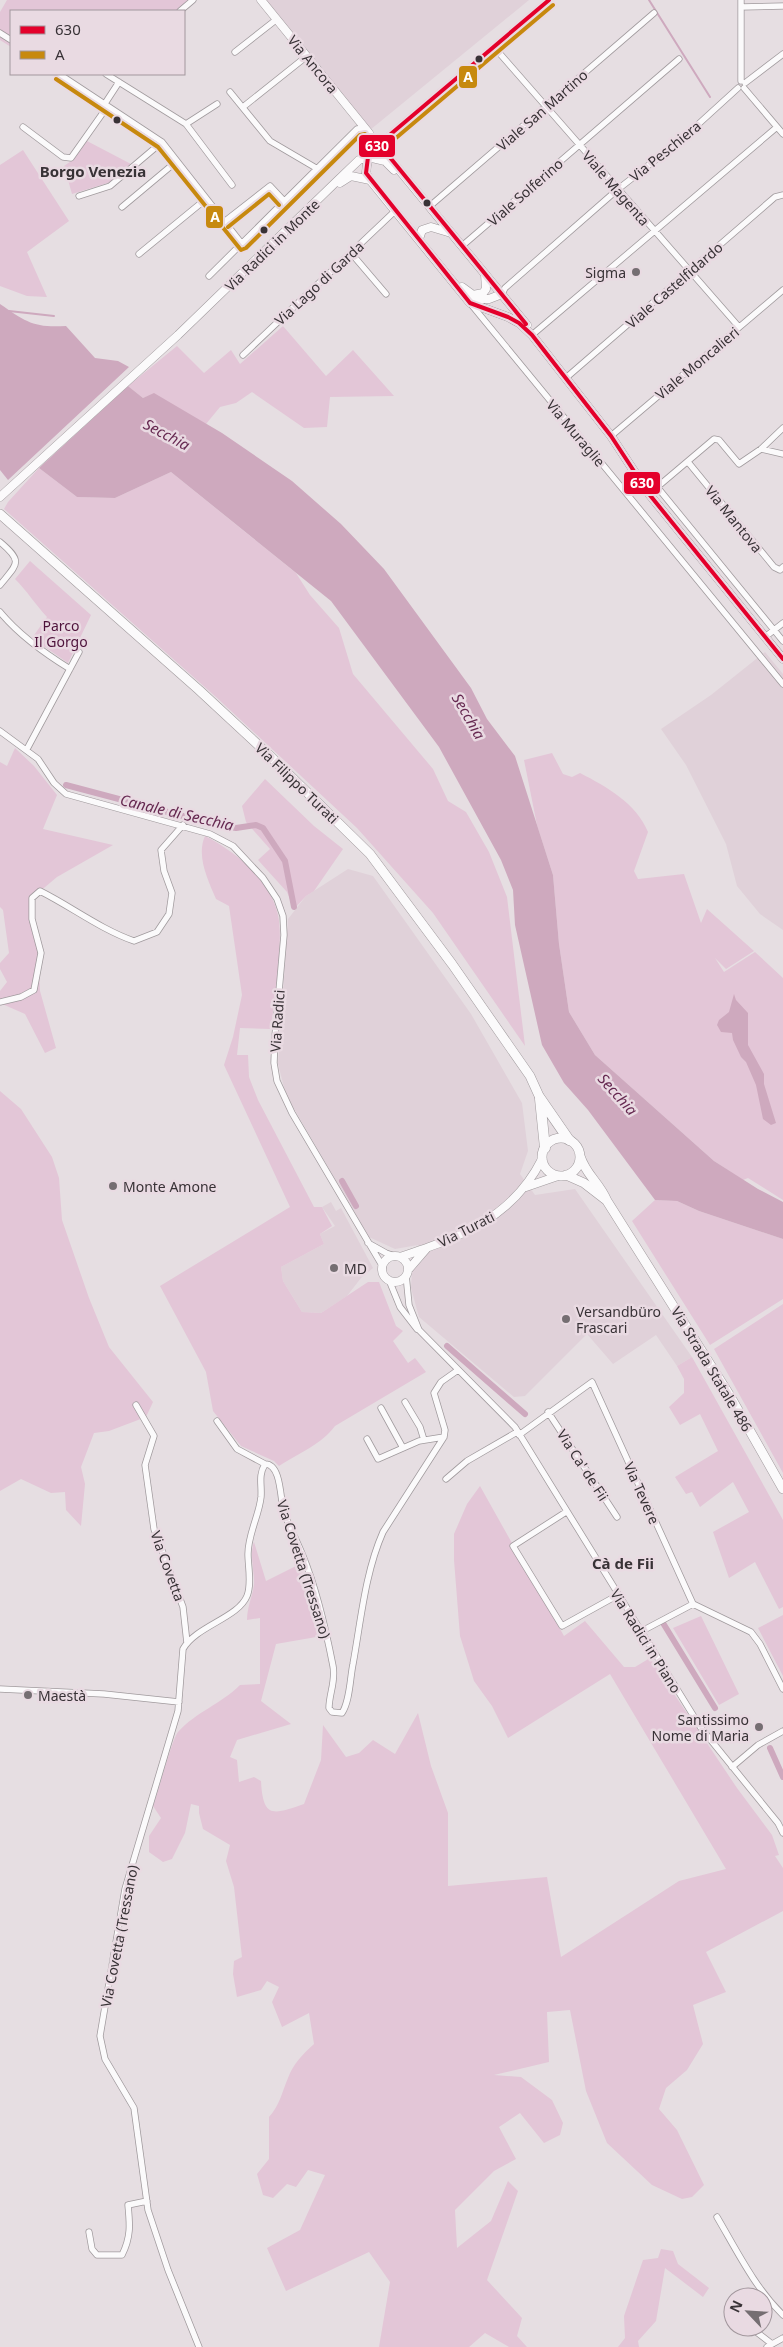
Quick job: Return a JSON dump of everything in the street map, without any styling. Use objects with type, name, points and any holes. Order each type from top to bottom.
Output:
[{"type":"highway","points":[[540,1098],[569,1140]]},
{"type":"highway","points":[[540,1098],[545,1148]]},
{"type":"main road","name":"Via Ancora","points":[[261,0],[368,133],[413,185]]},
{"type":"main road","name":"Via Radici in Monte","points":[[0,497],[178,334],[359,160],[368,157],[379,144]]},
{"type":"main road","points":[[370,180],[366,174],[368,157],[385,161],[401,179],[413,185],[530,329],[532,336]]},
{"type":"main road","points":[[336,184],[351,176],[370,180]]},
{"type":"main road","name":"Via Muraglie","points":[[370,180],[470,303]]},
{"type":"main road","points":[[419,239],[422,230],[428,227],[451,233]]},
{"type":"main road","points":[[435,258],[440,260],[468,293],[473,295],[480,296],[486,289],[485,274]]},
{"type":"main road","points":[[450,278],[467,296],[474,300],[489,299],[502,294]]},
{"type":"main road","points":[[470,303],[508,317],[519,323],[532,336],[567,377],[611,436],[649,494],[783,659]]},
{"type":"main road","name":"Via Filippo Turati","points":[[0,514],[200,690],[370,854],[452,964],[530,1076],[540,1098]]},
{"type":"main road","points":[[553,1140],[569,1140],[578,1149],[580,1156],[576,1168],[562,1176],[526,1187],[542,1158],[545,1148],[553,1140]]},
{"type":"main road","name":"Via Strada Statale 486","points":[[580,1156],[583,1166],[601,1186],[607,1201],[730,1396],[783,1489]]},
{"type":"main road","points":[[542,1158],[547,1170],[584,1183],[607,1201]]},
{"type":"main road","name":"Via Turati","points":[[397,1256],[427,1248],[465,1233],[499,1213],[526,1187]]},
{"type":"main road","name":"Via Turati","points":[[407,1272],[427,1248]]},
{"type":"main road","points":[[397,1256],[405,1260],[407,1272],[397,1282],[389,1280],[384,1274],[383,1267],[387,1259],[397,1256]]},
{"type":"street","points":[[181,10],[193,0]]},
{"type":"street","name":"Via Radici in Monte","points":[[379,144],[549,0]]},
{"type":"street","points":[[741,0],[742,85],[783,134]]},
{"type":"street","points":[[741,7],[783,6]]},
{"type":"street","name":"Viale San Martino","points":[[430,206],[654,12]]},
{"type":"street","points":[[235,52],[277,19]]},
{"type":"street","name":"Viale Magenta","points":[[494,47],[689,272],[740,327]]},
{"type":"street","name":"Via Peschiera","points":[[502,294],[505,288],[617,190],[682,139],[742,85],[783,54]]},
{"type":"street","points":[[243,107],[307,56]]},
{"type":"street","name":"Viale Solferino","points":[[462,246],[679,58]]},
{"type":"street","points":[[61,75],[162,142],[242,244]]},
{"type":"street","points":[[108,75],[186,124],[232,186]]},
{"type":"street","points":[[23,127],[63,157],[71,158],[120,82]]},
{"type":"street","points":[[230,92],[270,141],[316,168],[320,169],[368,133]]},
{"type":"street","points":[[186,124],[217,104]]},
{"type":"street","points":[[532,336],[777,127]]},
{"type":"street","points":[[78,196],[110,186],[162,142]]},
{"type":"street","points":[[122,207],[177,161]]},
{"type":"street","points":[[209,276],[316,168]]},
{"type":"street","points":[[224,222],[270,186],[284,201]]},
{"type":"street","name":"Viale Castelfidardo","points":[[567,377],[775,197],[783,195]]},
{"type":"street","points":[[139,254],[206,199]]},
{"type":"street","name":"Via Lago di Garda","points":[[243,355],[395,211]]},
{"type":"street","points":[[351,253],[386,294]]},
{"type":"street","name":"Viale Moncalieri","points":[[611,436],[783,290]]},
{"type":"street","name":"Via Muraglie","points":[[470,303],[783,684]]},
{"type":"street","points":[[649,494],[714,439],[719,440],[739,464],[761,449],[783,428]]},
{"type":"street","points":[[761,449],[783,454]]},
{"type":"street","name":"Via Mantova","points":[[688,462],[774,567],[780,570],[783,567]]},
{"type":"street","points":[[658,488],[783,641]]},
{"type":"street","points":[[0,542],[17,558],[16,565],[0,585]]},
{"type":"street","points":[[0,612],[8,624],[53,659],[70,668]]},
{"type":"street","points":[[765,637],[783,623]]},
{"type":"street","points":[[27,749],[79,652]]},
{"type":"street","name":"Via Radici","points":[[0,732],[27,749],[38,759],[54,783],[66,794],[210,834],[233,846],[264,878],[277,899],[283,916],[284,936],[275,1036],[274,1063],[276,1081],[292,1113],[383,1267]]},
{"type":"street","points":[[0,1002],[21,997],[34,990],[42,954],[32,919],[32,898],[40,892],[60,901],[110,933],[134,942],[157,932],[168,914],[172,893],[164,871],[161,850],[183,825]]},
{"type":"street","name":"Via Radici","points":[[368,1242],[386,1254],[397,1256]]},
{"type":"street","name":"Via Radici in Piano","points":[[407,1272],[408,1305],[420,1330]]},
{"type":"street","name":"Via Radici in Piano","points":[[389,1280],[400,1307],[411,1324],[420,1330],[518,1433],[642,1631],[700,1728],[781,1822],[783,1833]]},
{"type":"street","points":[[367,1439],[378,1459],[424,1440],[444,1437],[445,1430],[434,1394],[436,1387],[458,1370]]},
{"type":"street","name":"Via Tevere","points":[[548,1412],[592,1382],[692,1604]]},
{"type":"street","points":[[405,1402],[420,1427],[424,1440]]},
{"type":"street","name":"Via Covetta","points":[[136,1405],[154,1436],[145,1465],[154,1529],[183,1607],[187,1643]]},
{"type":"street","points":[[381,1408],[403,1448]]},
{"type":"street","points":[[446,1480],[467,1461],[518,1433],[548,1412]]},
{"type":"street","name":"Via Ca' de Fii","points":[[548,1412],[617,1517]]},
{"type":"street","points":[[217,1421],[237,1449],[265,1464]]},
{"type":"street","name":"Via Covetta (Tressano)","points":[[147,2201],[134,2108],[104,2058],[100,2036],[125,1889],[179,1702],[182,1655],[187,1643],[240,1605],[247,1596],[248,1549],[261,1497],[259,1479],[265,1464],[274,1466],[277,1472],[283,1509],[309,1574],[334,1669],[329,1708],[332,1712],[339,1713],[344,1709],[368,1574],[376,1547],[383,1532],[444,1437]]},
{"type":"street","points":[[566,1512],[513,1546],[562,1626],[618,1595]]},
{"type":"street","points":[[642,1631],[692,1604],[751,1632],[783,1689]]},
{"type":"street","points":[[0,1688],[104,1694],[179,1702]]},
{"type":"street","points":[[732,1767],[758,1745],[783,1731]]},
{"type":"street","points":[[89,2232],[92,2249],[97,2256],[122,2256],[129,2242],[131,2230],[128,2205],[147,2201],[168,2270],[198,2345]]},
{"type":"street","points":[[717,2217],[751,2274],[773,2306],[783,2316]]},
{"type":"street","points":[[769,2345],[783,2338]]},
{"type":"shaded area","points":[[262,0],[529,0],[370,130]]},
{"type":"shaded area","points":[[765,652],[783,674],[783,930],[760,914],[737,886],[726,844],[686,765],[661,729],[711,695]]},
{"type":"shaded area","points":[[348,869],[373,876],[471,1014],[522,1103],[528,1151],[520,1174],[535,1195],[575,1189],[692,1357],[677,1366],[656,1335],[613,1364],[587,1334],[525,1396],[514,1397],[419,1317],[411,1288],[412,1271],[423,1260],[418,1245],[395,1249],[369,1237],[286,1095],[278,1064],[288,919],[306,896]]},
{"type":"shaded area","points":[[331,1202],[336,1211],[341,1208],[373,1268],[361,1278],[347,1296],[321,1313],[302,1312],[283,1281],[281,1267],[324,1244],[320,1234],[335,1226],[322,1207]]},
{"type":"green space","points":[[7,0],[194,0],[182,10],[10,10],[10,46],[0,40],[0,12]]},
{"type":"green space","points":[[87,141],[131,164],[111,182],[72,194],[64,166],[74,159]]},
{"type":"green space","points":[[23,150],[69,221],[27,252],[47,297],[27,296],[0,286],[0,165]]},
{"type":"green space","points":[[283,326],[326,376],[353,350],[394,396],[330,397],[327,427],[304,428],[252,392],[236,403],[220,407],[206,424],[154,394],[143,398],[128,386],[177,346],[204,373],[231,350],[240,364]]},
{"type":"green space","points":[[39,468],[77,497],[115,498],[171,472],[296,573],[310,595],[339,628],[353,674],[433,769],[448,801],[466,812],[489,852],[507,897],[525,1046],[433,913],[357,828],[216,697],[4,509],[8,502]]},
{"type":"green space","name":"Parco Il Gorgo","points":[[30,561],[91,615],[68,663],[32,638],[47,617],[15,579]]},
{"type":"green space","points":[[15,748],[34,766],[57,795],[43,829],[113,845],[57,877],[32,898],[32,919],[41,953],[39,969],[40,991],[56,1048],[45,1053],[25,1014],[0,1003],[0,991],[7,982],[0,969],[0,963],[9,953],[3,910],[0,907],[0,762],[7,766]]},
{"type":"green space","points":[[552,753],[563,774],[572,777],[580,773],[600,784],[628,804],[643,822],[648,832],[634,871],[638,879],[684,874],[701,923],[707,909],[754,951],[726,969],[715,958],[724,972],[755,952],[783,978],[783,1200],[748,1178],[743,1180],[714,1161],[595,1055],[569,1012],[559,944],[553,875],[537,825],[524,760]]},
{"type":"green space","points":[[265,779],[314,826],[343,849],[314,891],[306,896],[294,909],[287,892],[258,860],[270,849],[246,822],[242,806]]},
{"type":"green space","points":[[205,836],[240,859],[260,878],[274,902],[280,926],[279,955],[271,1029],[240,1028],[237,1055],[248,1055],[249,1077],[258,1100],[314,1207],[322,1207],[332,1226],[320,1234],[324,1244],[281,1267],[283,1281],[302,1312],[321,1313],[368,1282],[379,1282],[396,1326],[403,1331],[393,1341],[408,1363],[415,1358],[426,1372],[335,1426],[317,1443],[279,1466],[274,1461],[241,1446],[213,1411],[206,1372],[160,1286],[290,1207],[224,1065],[233,1037],[242,995],[229,906],[216,899],[202,860]]},
{"type":"green space","points":[[0,1091],[21,1109],[52,1157],[59,1178],[62,1220],[89,1298],[109,1347],[153,1402],[146,1417],[109,1431],[94,1433],[81,1467],[85,1484],[81,1526],[66,1510],[65,1492],[51,1493],[21,1479],[0,1491]]},
{"type":"green space","points":[[655,1200],[677,1201],[699,1211],[783,1239],[783,1299],[710,1345],[632,1221]]},
{"type":"green space","points":[[783,1304],[783,1473],[714,1349]]},
{"type":"green space","points":[[692,1357],[783,1520],[783,1607],[779,1609],[755,1562],[729,1578],[713,1532],[749,1512],[733,1482],[700,1507],[692,1492],[686,1494],[675,1477],[718,1451],[700,1414],[680,1425],[669,1407],[684,1393],[684,1379],[677,1366]]},
{"type":"green space","points":[[480,1486],[564,1636],[585,1621],[624,1667],[635,1667],[650,1658],[737,1788],[772,1835],[779,1855],[775,1856],[783,1868],[783,1911],[706,1952],[726,1992],[693,2005],[703,2044],[687,2070],[666,2088],[659,2109],[677,2130],[704,2185],[692,2197],[682,2199],[652,2185],[607,2143],[586,2091],[570,2010],[547,2012],[549,2062],[494,2075],[521,2077],[552,2100],[563,2123],[560,2135],[544,2143],[520,2113],[499,2127],[516,2159],[494,2171],[455,2210],[457,2248],[491,2221],[508,2181],[518,2191],[487,2280],[522,2318],[517,2336],[527,2347],[509,2347],[485,2333],[469,2347],[379,2347],[390,2282],[369,2252],[286,2291],[267,2248],[300,2230],[325,2175],[308,2170],[296,2187],[287,2184],[273,2198],[263,2195],[257,2174],[269,2159],[269,2117],[278,2103],[293,2068],[302,2055],[314,2044],[309,2013],[282,2027],[272,2002],[279,1987],[267,1981],[261,1990],[237,1997],[233,1974],[234,1961],[242,1957],[234,1887],[226,1861],[230,1845],[203,1829],[199,1806],[191,1804],[185,1833],[172,1859],[163,1862],[149,1852],[149,1836],[161,1818],[153,1806],[172,1745],[178,1732],[240,1685],[260,1684],[260,1618],[247,1620],[254,1585],[252,1553],[254,1542],[266,1581],[300,1564],[322,1636],[276,1644],[261,1701],[291,1724],[237,1740],[230,1757],[237,1760],[239,1782],[254,1777],[261,1781],[264,1802],[272,1811],[285,1810],[304,1804],[321,1760],[323,1725],[346,1757],[359,1753],[373,1740],[395,1754],[418,1713],[431,1766],[448,1813],[448,1886],[547,1877],[561,1957],[679,1881],[726,1869],[610,1674],[508,1738],[492,1706],[474,1681],[460,1636],[454,1560],[454,1534],[467,1504]]},
{"type":"green space","points":[[783,1615],[783,1676],[758,1628]]},
{"type":"green space","points":[[701,1616],[739,1694],[719,1705],[673,1628]]},
{"type":"green space","points":[[661,2249],[673,2251],[678,2264],[709,2288],[703,2297],[665,2268],[656,2321],[638,2341],[639,2347],[618,2347],[625,2338],[624,2316],[643,2260],[658,2258]]},
{"type":"water","points":[[0,304],[24,319],[38,325],[66,326],[95,358],[118,361],[129,367],[8,480],[0,470]]},
{"type":"water","name":"Secchia","points":[[128,386],[143,398],[154,393],[222,433],[292,481],[341,524],[384,569],[471,688],[487,719],[515,756],[553,875],[559,944],[569,1012],[595,1055],[714,1161],[758,1189],[783,1202],[783,1239],[699,1211],[677,1201],[655,1200],[588,1110],[564,1083],[542,1045],[515,925],[513,890],[501,860],[439,747],[331,601],[171,472],[115,498],[77,497],[39,468]]},
{"type":"water","points":[[734,994],[736,1000],[748,1013],[748,1045],[764,1074],[764,1084],[776,1123],[771,1125],[763,1119],[756,1085],[746,1062],[741,1057],[733,1040],[732,1033],[721,1032],[717,1025],[719,1020],[729,1012]]},
{"type":"waterway","points":[[649,0],[710,97]]},
{"type":"waterway","points":[[9,311],[54,316]]},
{"type":"waterway","name":"Canale di Secchia","points":[[66,785],[213,824],[236,828],[256,825],[263,828],[285,861],[294,907]]},
{"type":"waterway","name":"Canale di Secchia","points":[[342,1181],[356,1206]]},
{"type":"waterway","name":"Canale di Secchia","points":[[447,1346],[525,1414]]},
{"type":"waterway","name":"Canale di Secchia","points":[[663,1623],[715,1708]]},
{"type":"waterway","name":"Canale di Secchia","points":[[770,1748],[783,1777]]},
{"type":"transit line","name":"630","points":[[549,0],[379,144],[368,157],[366,173],[470,303],[508,317],[519,323],[532,335],[611,436],[649,494],[783,659]]},
{"type":"transit line","name":"A","points":[[383,149],[553,5]]},
{"type":"transit line","name":"A","points":[[56,79],[158,147],[241,250],[246,248],[360,135],[365,134]]},
{"type":"transit line","name":"630","points":[[379,144],[526,324]]},
{"type":"transit line","name":"A","points":[[228,227],[269,194],[279,205]]},
{"type":"place","name":"Sigma","points":[[636,272]]},
{"type":"place","name":"Monte Amone","points":[[113,1186]]},
{"type":"place","name":"MD","points":[[334,1268]]},
{"type":"place","name":"Versandbüro Frascari","points":[[566,1319]]},
{"type":"place","name":"Maestà","points":[[28,1695]]},
{"type":"place","name":"Santissimo Nome di Maria","points":[[759,1727]]},
{"type":"district","name":"Borgo Venezia","points":[[93,171]]},
{"type":"district","name":"Cà de Fii","points":[[623,1563]]}]
